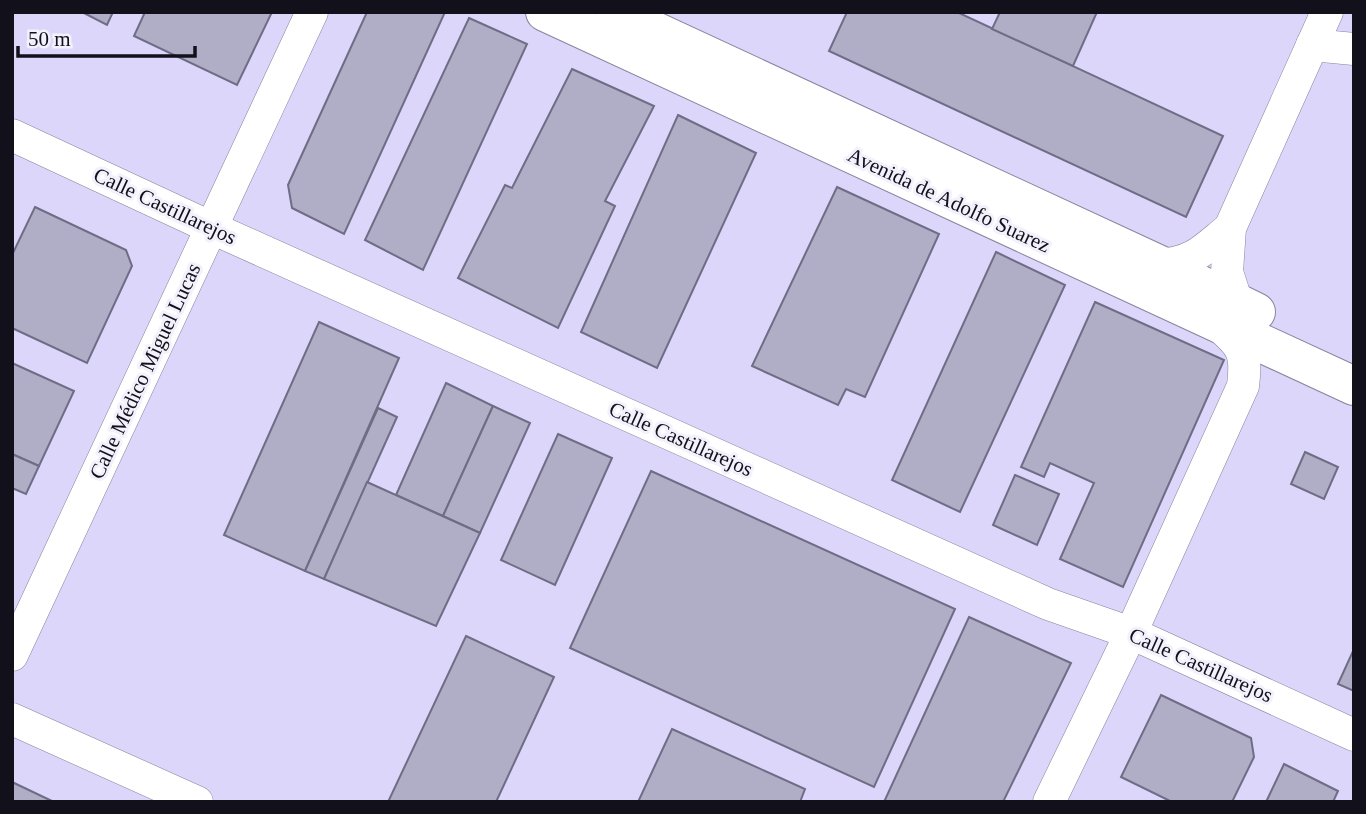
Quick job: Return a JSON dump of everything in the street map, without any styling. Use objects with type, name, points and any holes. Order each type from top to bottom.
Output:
[{"type":"main road","name":"Avenida de Adolfo Suarez","points":[[545,12],[1224,312],[1354,357]]},
{"type":"main road","name":"Avenida de Adolfo Suarez","points":[[614,12],[1160,265],[1224,312],[1301,362],[1354,386]]},
{"type":"street","name":"Calle Médico Miguel Lucas","points":[[12,655],[313,12]]},
{"type":"street","points":[[1049,802],[1131,632],[1243,386],[1243,350],[1235,340],[1224,312],[1230,228],[1327,12]]},
{"type":"street","points":[[1312,45],[1354,49]]},
{"type":"street","name":"Calle Castillarejos","points":[[12,135],[212,228],[1048,604],[1131,632],[1354,736]]},
{"type":"street","points":[[1160,265],[1194,258],[1230,228]]},
{"type":"street","points":[[1243,386],[1280,364],[1301,362]]},
{"type":"street","points":[[12,719],[197,802]]},
{"type":"shaded area","points":[[12,12],[1354,12],[1354,802],[12,802]]},
{"type":"building","points":[[82,12],[113,12],[107,25]]},
{"type":"building","points":[[145,12],[272,12],[237,85],[134,36]]},
{"type":"building","points":[[367,12],[445,12],[344,234],[292,208],[288,185]]},
{"type":"building","points":[[847,12],[957,12],[1223,136],[1186,217],[829,51]]},
{"type":"building","points":[[1000,12],[1097,12],[1073,66],[992,29]]},
{"type":"building","points":[[469,18],[527,44],[423,270],[365,240]]},
{"type":"building","points":[[572,69],[654,106],[605,201],[615,206],[558,328],[458,278],[505,185],[512,188]]},
{"type":"building","points":[[678,115],[756,153],[657,368],[581,332]]},
{"type":"building","points":[[837,187],[939,234],[865,397],[846,389],[838,405],[752,366]]},
{"type":"building","points":[[35,207],[126,250],[132,266],[87,363],[12,328],[12,255]]},
{"type":"building","points":[[996,252],[1065,285],[960,512],[892,480]]},
{"type":"building","points":[[1095,302],[1224,360],[1123,587],[1060,559],[1094,483],[1050,463],[1044,477],[1021,467]]},
{"type":"building","points":[[319,322],[399,358],[305,571],[224,535]]},
{"type":"building","points":[[12,363],[74,391],[39,466],[12,454]]},
{"type":"building","points":[[446,383],[493,406],[443,516],[396,495]]},
{"type":"building","points":[[493,406],[530,423],[480,533],[443,516]]},
{"type":"building","points":[[378,408],[397,417],[324,579],[305,571]]},
{"type":"building","points":[[558,434],[612,458],[555,585],[501,560]]},
{"type":"building","points":[[1305,452],[1338,467],[1324,499],[1291,484]]},
{"type":"building","points":[[12,454],[39,466],[26,494],[12,488]]},
{"type":"building","points":[[651,471],[955,609],[874,787],[570,648]]},
{"type":"building","points":[[1015,475],[1059,494],[1037,545],[993,525]]},
{"type":"building","points":[[367,482],[480,533],[436,626],[324,579]]},
{"type":"building","points":[[969,617],[1071,663],[1003,802],[884,802]]},
{"type":"building","points":[[466,636],[554,677],[496,802],[388,802]]},
{"type":"building","points":[[1354,649],[1354,691],[1338,684]]},
{"type":"building","points":[[1161,695],[1251,738],[1254,757],[1232,802],[1172,802],[1121,777]]},
{"type":"building","points":[[672,729],[805,789],[800,802],[638,802]]},
{"type":"building","points":[[1284,764],[1338,791],[1333,802],[1266,802]]},
{"type":"building","points":[[12,782],[54,802],[12,802]]}]
